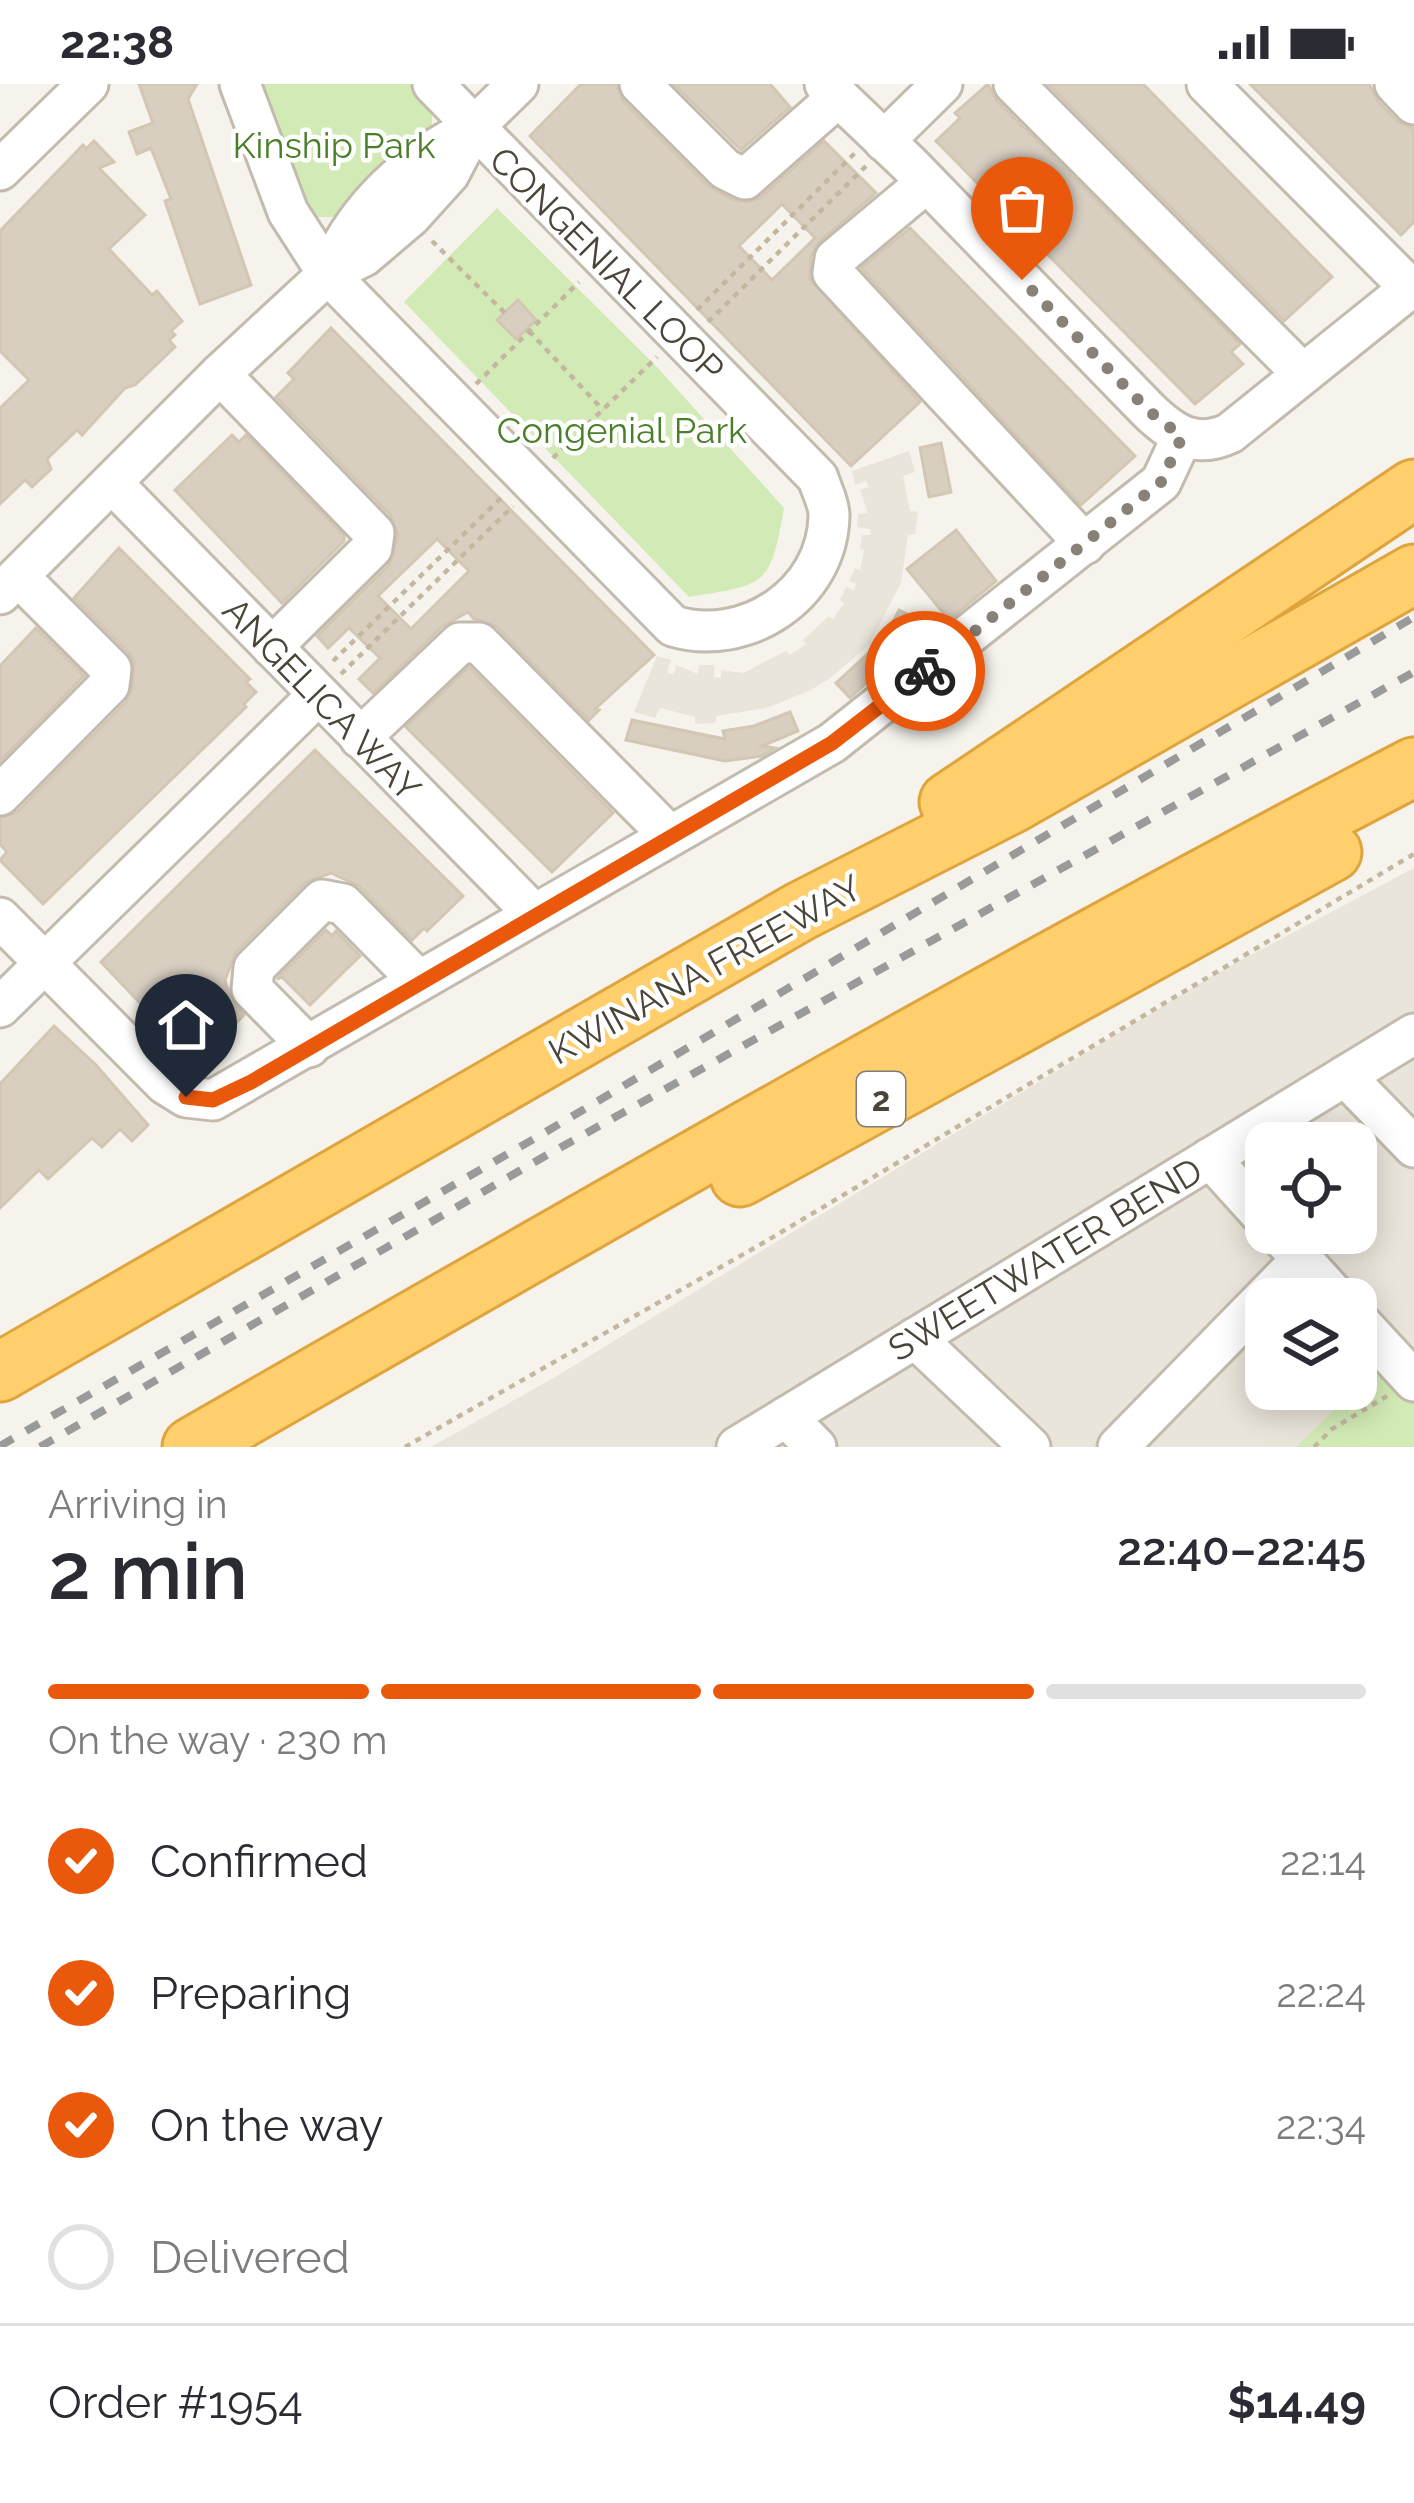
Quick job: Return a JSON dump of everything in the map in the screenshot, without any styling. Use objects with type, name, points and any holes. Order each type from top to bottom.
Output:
[{"type":"highway","points":[[801,911],[834,880],[1414,489]]},
{"type":"highway","name":"KWINANA FREEWAY","points":[[0,1372],[801,911],[1013,803],[1414,574]]},
{"type":"highway","name":"2","points":[[192,1447],[844,1073],[1175,891],[1414,767]]},
{"type":"highway","name":"2","points":[[336,1365],[400,1348],[754,1169],[1414,805]]},
{"type":"street","points":[[0,170],[88,84]]},
{"type":"street","name":"CONGENIAL LOOP","points":[[240,84],[288,212],[328,274],[673,626],[720,633],[754,624],[784,606],[806,581],[824,544],[829,512],[818,478],[433,84]]},
{"type":"street","points":[[0,795],[109,685],[111,670],[9,585],[220,374],[328,274],[364,256],[412,216],[449,174],[473,128],[518,84]]},
{"type":"street","points":[[640,84],[725,169],[745,179],[831,91],[871,151],[926,183],[1149,411],[1182,437],[1213,441],[1412,287],[1207,84]]},
{"type":"street","points":[[871,151],[942,84]]},
{"type":"street","points":[[1014,84],[1303,374]]},
{"type":"street","points":[[1395,84],[1414,104]]},
{"type":"street","points":[[926,183],[836,260],[833,273],[1084,544]]},
{"type":"street","points":[[220,374],[374,533],[372,548],[272,647]]},
{"type":"street","points":[[0,918],[165,1084],[186,1097],[213,1100],[846,734],[1161,482],[1182,437]]},
{"type":"street","name":"ANGELICA WAY","points":[[112,482],[272,647],[329,678],[361,738],[534,914]]},
{"type":"street","points":[[361,738],[460,643],[479,643],[670,836]]},
{"type":"street","points":[[0,1007],[329,678]]},
{"type":"street","points":[[309,1047],[252,989],[254,968],[322,900],[343,904],[419,981]]},
{"type":"street","name":"SWEETWATER BEND","points":[[737,1447],[1414,1034]]},
{"type":"street","points":[[1345,1076],[1414,1147]]},
{"type":"street","points":[[1210,1158],[1245,1197]]},
{"type":"street","points":[[1118,1447],[1283,1254]]},
{"type":"street","points":[[1297,1254],[1319,1278]]},
{"type":"street","points":[[915,1338],[1030,1447]]},
{"type":"street","points":[[1377,1341],[1411,1378]]},
{"type":"street","points":[[786,1417],[816,1447]]},
{"type":"path","points":[[688,318],[871,151]]},
{"type":"path","points":[[700,330],[871,151]]},
{"type":"path","points":[[431,240],[505,313]]},
{"type":"path","points":[[472,388],[586,276]]},
{"type":"path","points":[[529,332],[603,410]]},
{"type":"path","points":[[548,463],[661,353]]},
{"type":"path","points":[[508,491],[518,501],[329,678],[508,491]]},
{"type":"path","points":[[406,1447],[763,1243],[1414,854]]},
{"type":"path","points":[[1314,1447],[1411,1378]]},
{"type":"shaded area","points":[[909,451],[915,472],[903,476],[910,511],[918,512],[915,534],[908,535],[901,583],[869,645],[809,691],[766,708],[717,716],[715,723],[695,724],[695,717],[660,708],[655,718],[634,712],[657,656],[671,660],[667,673],[674,674],[676,665],[698,674],[699,665],[714,665],[714,677],[721,678],[721,670],[743,673],[786,651],[790,655],[829,616],[833,619],[844,603],[840,600],[846,587],[854,590],[856,584],[849,581],[855,568],[860,570],[862,535],[871,535],[870,529],[857,527],[858,514],[868,513],[860,490],[869,487],[866,481],[855,485],[852,471]]},
{"type":"shaded area","points":[[1414,868],[1414,1447],[431,1447],[555,1377],[1217,973]]},
{"type":"green space","name":"Kinship Park","points":[[249,84],[421,84],[431,112],[431,130],[343,217],[308,217]]},
{"type":"green space","name":"Congenial Park","points":[[497,208],[657,367],[784,508],[768,567],[750,584],[689,597],[404,302]]},
{"type":"green space","points":[[1377,1365],[1414,1399],[1414,1447],[1296,1447],[1334,1410],[1377,1410]]},
{"type":"building","points":[[139,84],[197,84],[188,99],[251,285],[200,304],[165,201],[171,199],[151,148],[137,154],[129,132],[153,123]]},
{"type":"building","points":[[581,84],[617,84],[623,101],[708,186],[749,202],[761,197],[824,141],[876,193],[819,242],[811,256],[810,279],[920,402],[851,466],[530,136]],"holes":[[[782,204],[815,238],[772,280],[739,246]]]},
{"type":"building","points":[[674,84],[770,84],[790,107],[741,150]]},
{"type":"building","points":[[988,84],[997,101],[1240,344],[1231,352],[1243,364],[1195,404],[936,141],[960,118],[955,113]]},
{"type":"building","points":[[1048,84],[1143,84],[1332,277],[1284,321]]},
{"type":"building","points":[[1250,84],[1369,84],[1397,121],[1414,129],[1414,222],[1401,235]]},
{"type":"building","points":[[94,141],[114,162],[99,168],[145,215],[109,249],[152,295],[157,291],[182,321],[171,331],[175,335],[169,340],[175,347],[135,385],[125,388],[82,435],[77,430],[47,459],[51,469],[32,487],[25,480],[0,504],[0,408],[29,380],[0,351],[0,231],[83,145],[86,149]]},
{"type":"building","points":[[910,228],[1135,456],[1081,505],[861,268]]},
{"type":"building","points":[[518,300],[536,320],[516,339],[497,320]]},
{"type":"building","points":[[331,328],[654,655],[589,720],[496,626],[468,612],[443,626],[373,693],[359,679],[380,658],[349,628],[328,648],[317,636],[389,565],[398,536],[391,516],[276,397],[294,379],[288,373]],"holes":[[[437,539],[469,571],[411,629],[378,596]]]},
{"type":"building","points":[[232,435],[239,442],[246,435],[344,536],[282,603],[175,490]]},
{"type":"building","points":[[941,443],[951,492],[929,497],[920,448]]},
{"type":"building","points":[[956,530],[996,581],[949,620],[907,569]]},
{"type":"building","points":[[119,548],[250,679],[246,682],[256,692],[43,904],[0,860],[7,852],[0,844],[0,818],[17,812],[126,702],[132,689],[134,662],[129,653],[74,598]]},
{"type":"building","points":[[899,610],[927,624],[917,644],[912,641],[850,698],[836,683],[885,638]]},
{"type":"building","points":[[36,628],[84,676],[0,761],[0,666]]},
{"type":"building","points":[[469,667],[613,813],[552,872],[406,727]]},
{"type":"building","points":[[790,712],[798,731],[762,746],[775,748],[762,756],[725,761],[626,740],[632,720],[725,739],[723,731],[754,726]]},
{"type":"building","points":[[315,750],[463,896],[412,940],[359,886],[331,873],[306,882],[236,952],[225,980],[230,998],[244,1015],[200,1066],[101,962]]},
{"type":"building","points":[[326,930],[332,936],[336,931],[360,956],[310,1005],[282,977],[277,979]]},
{"type":"building","points":[[54,1026],[96,1065],[148,1125],[132,1141],[120,1129],[102,1147],[92,1138],[48,1179],[39,1170],[0,1208],[0,1084]]},
{"type":"railway","points":[[0,1446],[539,1136],[1414,617]]},
{"type":"railway","points":[[40,1447],[547,1155],[1414,672]]},
{"type":"way so far","points":[[925,671],[1161,482],[1182,437],[1166,428],[1022,280]]},
{"type":"route","points":[[186,1097],[213,1100],[251,1082],[832,743],[925,671]]}]
